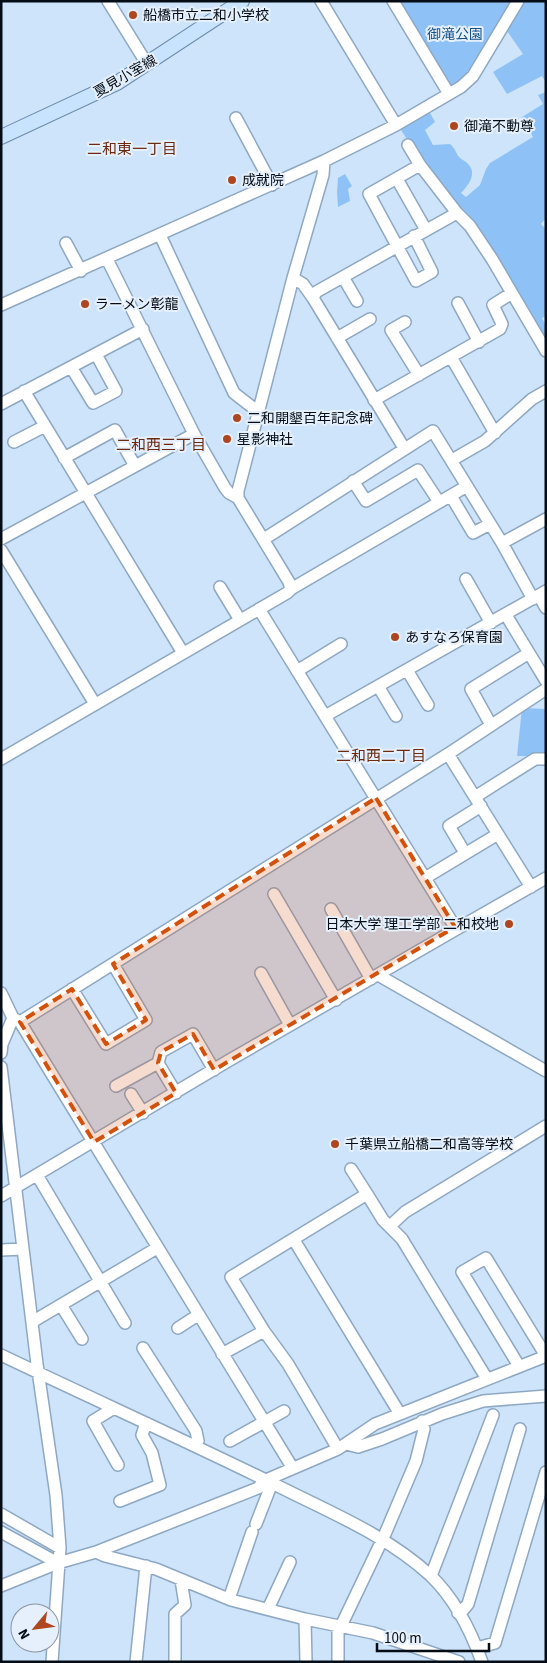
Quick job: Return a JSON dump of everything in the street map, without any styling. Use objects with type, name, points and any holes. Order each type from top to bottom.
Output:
[{"type":"main road","name":"夏見小室線","points":[[1,137],[97,93],[147,64],[242,1]]},
{"type":"street","points":[[108,1],[147,64]]},
{"type":"street","points":[[321,1],[396,125]]},
{"type":"street","points":[[393,1],[449,94]]},
{"type":"street","points":[[1,305],[108,259],[324,161],[396,125],[449,94],[465,84],[473,76],[518,1]]},
{"type":"street","points":[[236,118],[272,185]]},
{"type":"street","points":[[408,145],[420,165],[457,213],[470,226],[492,259],[546,351]]},
{"type":"street","points":[[238,498],[238,491],[293,278],[323,175],[324,161]]},
{"type":"street","points":[[414,236],[432,272],[416,281],[369,194],[420,165]]},
{"type":"street","points":[[397,179],[426,230]]},
{"type":"street","points":[[313,298],[316,292],[457,213]]},
{"type":"street","points":[[160,235],[234,393],[252,407],[259,409]]},
{"type":"street","points":[[66,243],[81,271]]},
{"type":"street","points":[[108,259],[194,434],[228,493],[238,498],[264,539],[290,582],[291,589]]},
{"type":"street","points":[[343,277],[357,301]]},
{"type":"street","points":[[293,278],[303,284],[313,298],[404,448]]},
{"type":"street","points":[[374,400],[479,342],[502,327],[493,305],[512,294]]},
{"type":"street","points":[[458,302],[479,342]]},
{"type":"street","points":[[337,338],[370,319]]},
{"type":"street","points":[[405,322],[391,330],[418,375]]},
{"type":"street","points":[[3,399],[24,392],[143,329]]},
{"type":"street","points":[[71,367],[92,403],[116,391],[96,354]]},
{"type":"street","points":[[450,357],[494,432]]},
{"type":"street","points":[[452,460],[485,441],[532,399],[546,391]]},
{"type":"street","points":[[24,392],[183,653]]},
{"type":"street","points":[[14,442],[45,426]]},
{"type":"street","points":[[64,458],[115,430],[136,466]]},
{"type":"street","points":[[264,539],[433,431],[502,544],[539,595],[546,608]]},
{"type":"street","points":[[1,540],[194,434]]},
{"type":"street","points":[[353,481],[366,501],[418,470],[439,502]]},
{"type":"street","points":[[1,759],[467,486]]},
{"type":"street","points":[[451,496],[473,534],[490,524]]},
{"type":"street","points":[[502,544],[544,523]]},
{"type":"street","points":[[1,550],[5,565],[95,704]]},
{"type":"street","points":[[466,579],[492,623]]},
{"type":"street","points":[[220,587],[240,620]]},
{"type":"street","points":[[325,716],[539,595]]},
{"type":"street","points":[[259,609],[455,927],[455,930]]},
{"type":"street","points":[[506,615],[544,675]]},
{"type":"street","points":[[298,671],[341,644]]},
{"type":"street","points":[[491,725],[471,689],[529,653]]},
{"type":"street","points":[[407,670],[428,705]]},
{"type":"street","points":[[378,686],[396,716]]},
{"type":"street","points":[[1,1052],[2,1044],[16,1020],[72,989],[448,754],[546,688]]},
{"type":"street","points":[[448,754],[531,887]]},
{"type":"street","points":[[466,854],[449,826],[478,801],[535,759],[546,759]]},
{"type":"street","points":[[425,878],[498,834]]},
{"type":"street","points":[[1,1196],[290,1025],[546,878]]},
{"type":"street","points":[[274,894],[336,1000]]},
{"type":"street","points":[[331,909],[375,977],[546,1071]]},
{"type":"street","points":[[72,989],[106,1044],[146,1020],[112,964]]},
{"type":"street","points":[[261,973],[290,1025]]},
{"type":"street","points":[[1,993],[292,1468]]},
{"type":"street","points":[[116,1086],[158,1063],[161,1052],[193,1034],[214,1070]]},
{"type":"street","points":[[158,1063],[176,1092]]},
{"type":"street","points":[[1,1067],[39,1373],[61,1493],[58,1588],[52,1662]]},
{"type":"street","points":[[131,1094],[143,1113]]},
{"type":"street","points":[[390,1226],[406,1212],[546,1126]]},
{"type":"street","points":[[351,1170],[384,1220],[402,1239],[487,1379]]},
{"type":"street","points":[[37,1175],[125,1323]]},
{"type":"street","points":[[342,1446],[264,1331],[231,1277],[367,1194]]},
{"type":"street","points":[[294,1240],[400,1414]]},
{"type":"street","points":[[32,1322],[157,1248]]},
{"type":"street","points":[[1,1250],[23,1250]]},
{"type":"street","points":[[1,1586],[58,1563],[96,1552],[258,1488],[292,1468],[342,1446],[375,1424],[546,1356],[486,1258],[462,1272],[519,1366]]},
{"type":"street","points":[[61,1305],[82,1339]]},
{"type":"street","points":[[178,1328],[198,1315]]},
{"type":"street","points":[[222,1354],[264,1331]]},
{"type":"street","points":[[143,1348],[196,1432],[198,1441],[193,1445]]},
{"type":"street","points":[[1,1355],[193,1445],[382,1538],[408,1556],[442,1587],[477,1648],[482,1662]]},
{"type":"street","points":[[342,1446],[358,1447],[382,1439],[422,1421],[483,1401],[546,1396]]},
{"type":"street","points":[[114,1408],[93,1420],[118,1465]]},
{"type":"street","points":[[230,1441],[284,1411]]},
{"type":"street","points":[[431,1576],[493,1416]]},
{"type":"street","points":[[338,1662],[339,1626],[382,1538],[416,1461],[424,1429],[422,1421]]},
{"type":"street","points":[[120,1501],[160,1485],[152,1453],[142,1435],[146,1423]]},
{"type":"street","points":[[458,1613],[464,1610],[468,1604],[520,1429]]},
{"type":"street","points":[[477,1648],[495,1643],[546,1472]]},
{"type":"street","points":[[229,1599],[269,1482]]},
{"type":"street","points":[[1,1514],[60,1548]]},
{"type":"street","points":[[1,1532],[58,1563]]},
{"type":"street","points":[[96,1552],[156,1569],[229,1599],[305,1619],[373,1633],[459,1662]]},
{"type":"street","points":[[268,1609],[290,1562]]},
{"type":"street","points":[[136,1662],[146,1566]]},
{"type":"street","points":[[175,1662],[175,1614],[185,1605],[181,1580]]},
{"type":"street","points":[[305,1619],[306,1662]]},
{"type":"highlighted area","points":[[376,798],[455,927],[214,1070],[193,1034],[161,1052],[158,1063],[176,1093],[94,1142],[20,1022],[72,989],[106,1044],[146,1020],[113,964]]},
{"type":"green space","name":"御滝公園","points":[[397,1],[512,1],[478,59],[450,87]]},
{"type":"green space","points":[[525,1],[546,1],[546,83],[542,76],[507,94],[493,72],[523,54],[507,31]]},
{"type":"green space","points":[[546,92],[546,218],[541,224],[546,229],[546,316],[542,318],[546,326],[546,349],[399,127],[429,111],[435,122],[425,130],[433,145],[450,144],[459,157],[471,168],[471,180],[461,193],[466,197],[480,185],[490,163],[533,137],[522,117],[543,104],[538,95]]},
{"type":"green space","points":[[345,174],[352,186],[348,189],[350,201],[338,207],[338,178]]},
{"type":"green space","points":[[522,708],[546,709],[546,756],[517,756]]},
{"type":"place","name":"船橋市立二和小学校","points":[[133,15]]},
{"type":"place","name":"御滝不動尊","points":[[454,126]]},
{"type":"place","name":"成就院","points":[[232,180]]},
{"type":"place","name":"ラーメン彰龍","points":[[85,304]]},
{"type":"place","name":"二和開墾百年記念碑","points":[[237,418]]},
{"type":"place","name":"星影神社","points":[[227,439]]},
{"type":"place","name":"あすなろ保育園","points":[[395,637]]},
{"type":"place","name":"日本大学 理工学部 二和校地","points":[[509,924]]},
{"type":"place","name":"千葉県立船橋二和高等学校","points":[[335,1144]]},
{"type":"district","name":"二和東一丁目","points":[[132,149]]},
{"type":"district","name":"二和西三丁目","points":[[161,445]]},
{"type":"district","name":"二和西二丁目","points":[[381,756]]}]
